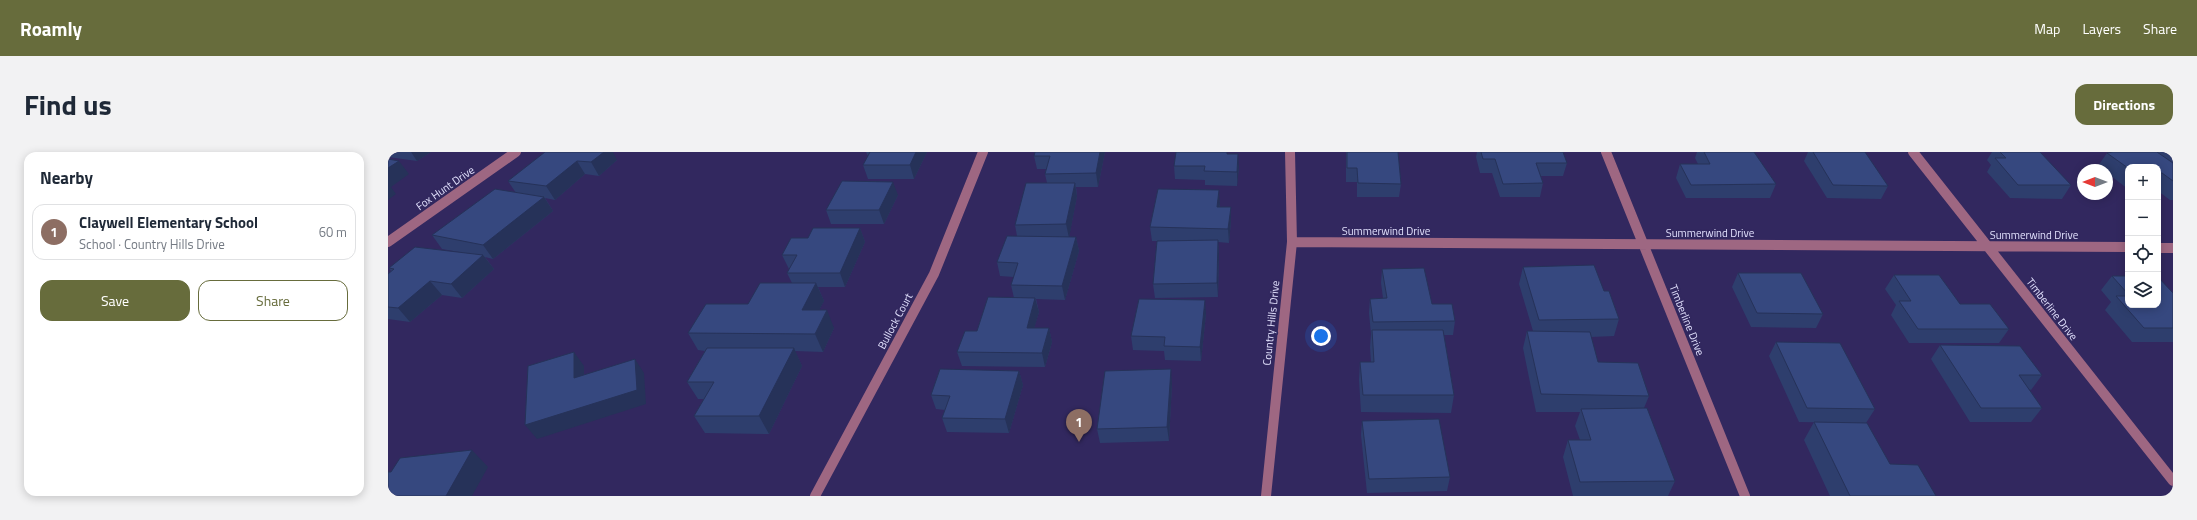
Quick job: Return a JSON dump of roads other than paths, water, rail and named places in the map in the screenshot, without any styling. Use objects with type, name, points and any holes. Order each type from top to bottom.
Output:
[{"type":"street","name":"Fox Hunt Drive","points":[[388,242],[516,152]]},
{"type":"street","name":"Bullock Court","points":[[815,496],[934,274],[983,152]]},
{"type":"street","name":"Country Hills Drive","points":[[1266,496],[1292,242],[1290,152]]},
{"type":"street","name":"Timberline Drive","points":[[1606,152],[1745,496]]},
{"type":"street","name":"Timberline Drive","points":[[1913,152],[2173,481]]},
{"type":"street","name":"Summerwind Drive","points":[[1292,242],[2125,248]]},
{"type":"street","points":[[2161,248],[2173,248]]},
{"type":"place","name":"Claywell Elementary School","points":[[1079,442]]}]
